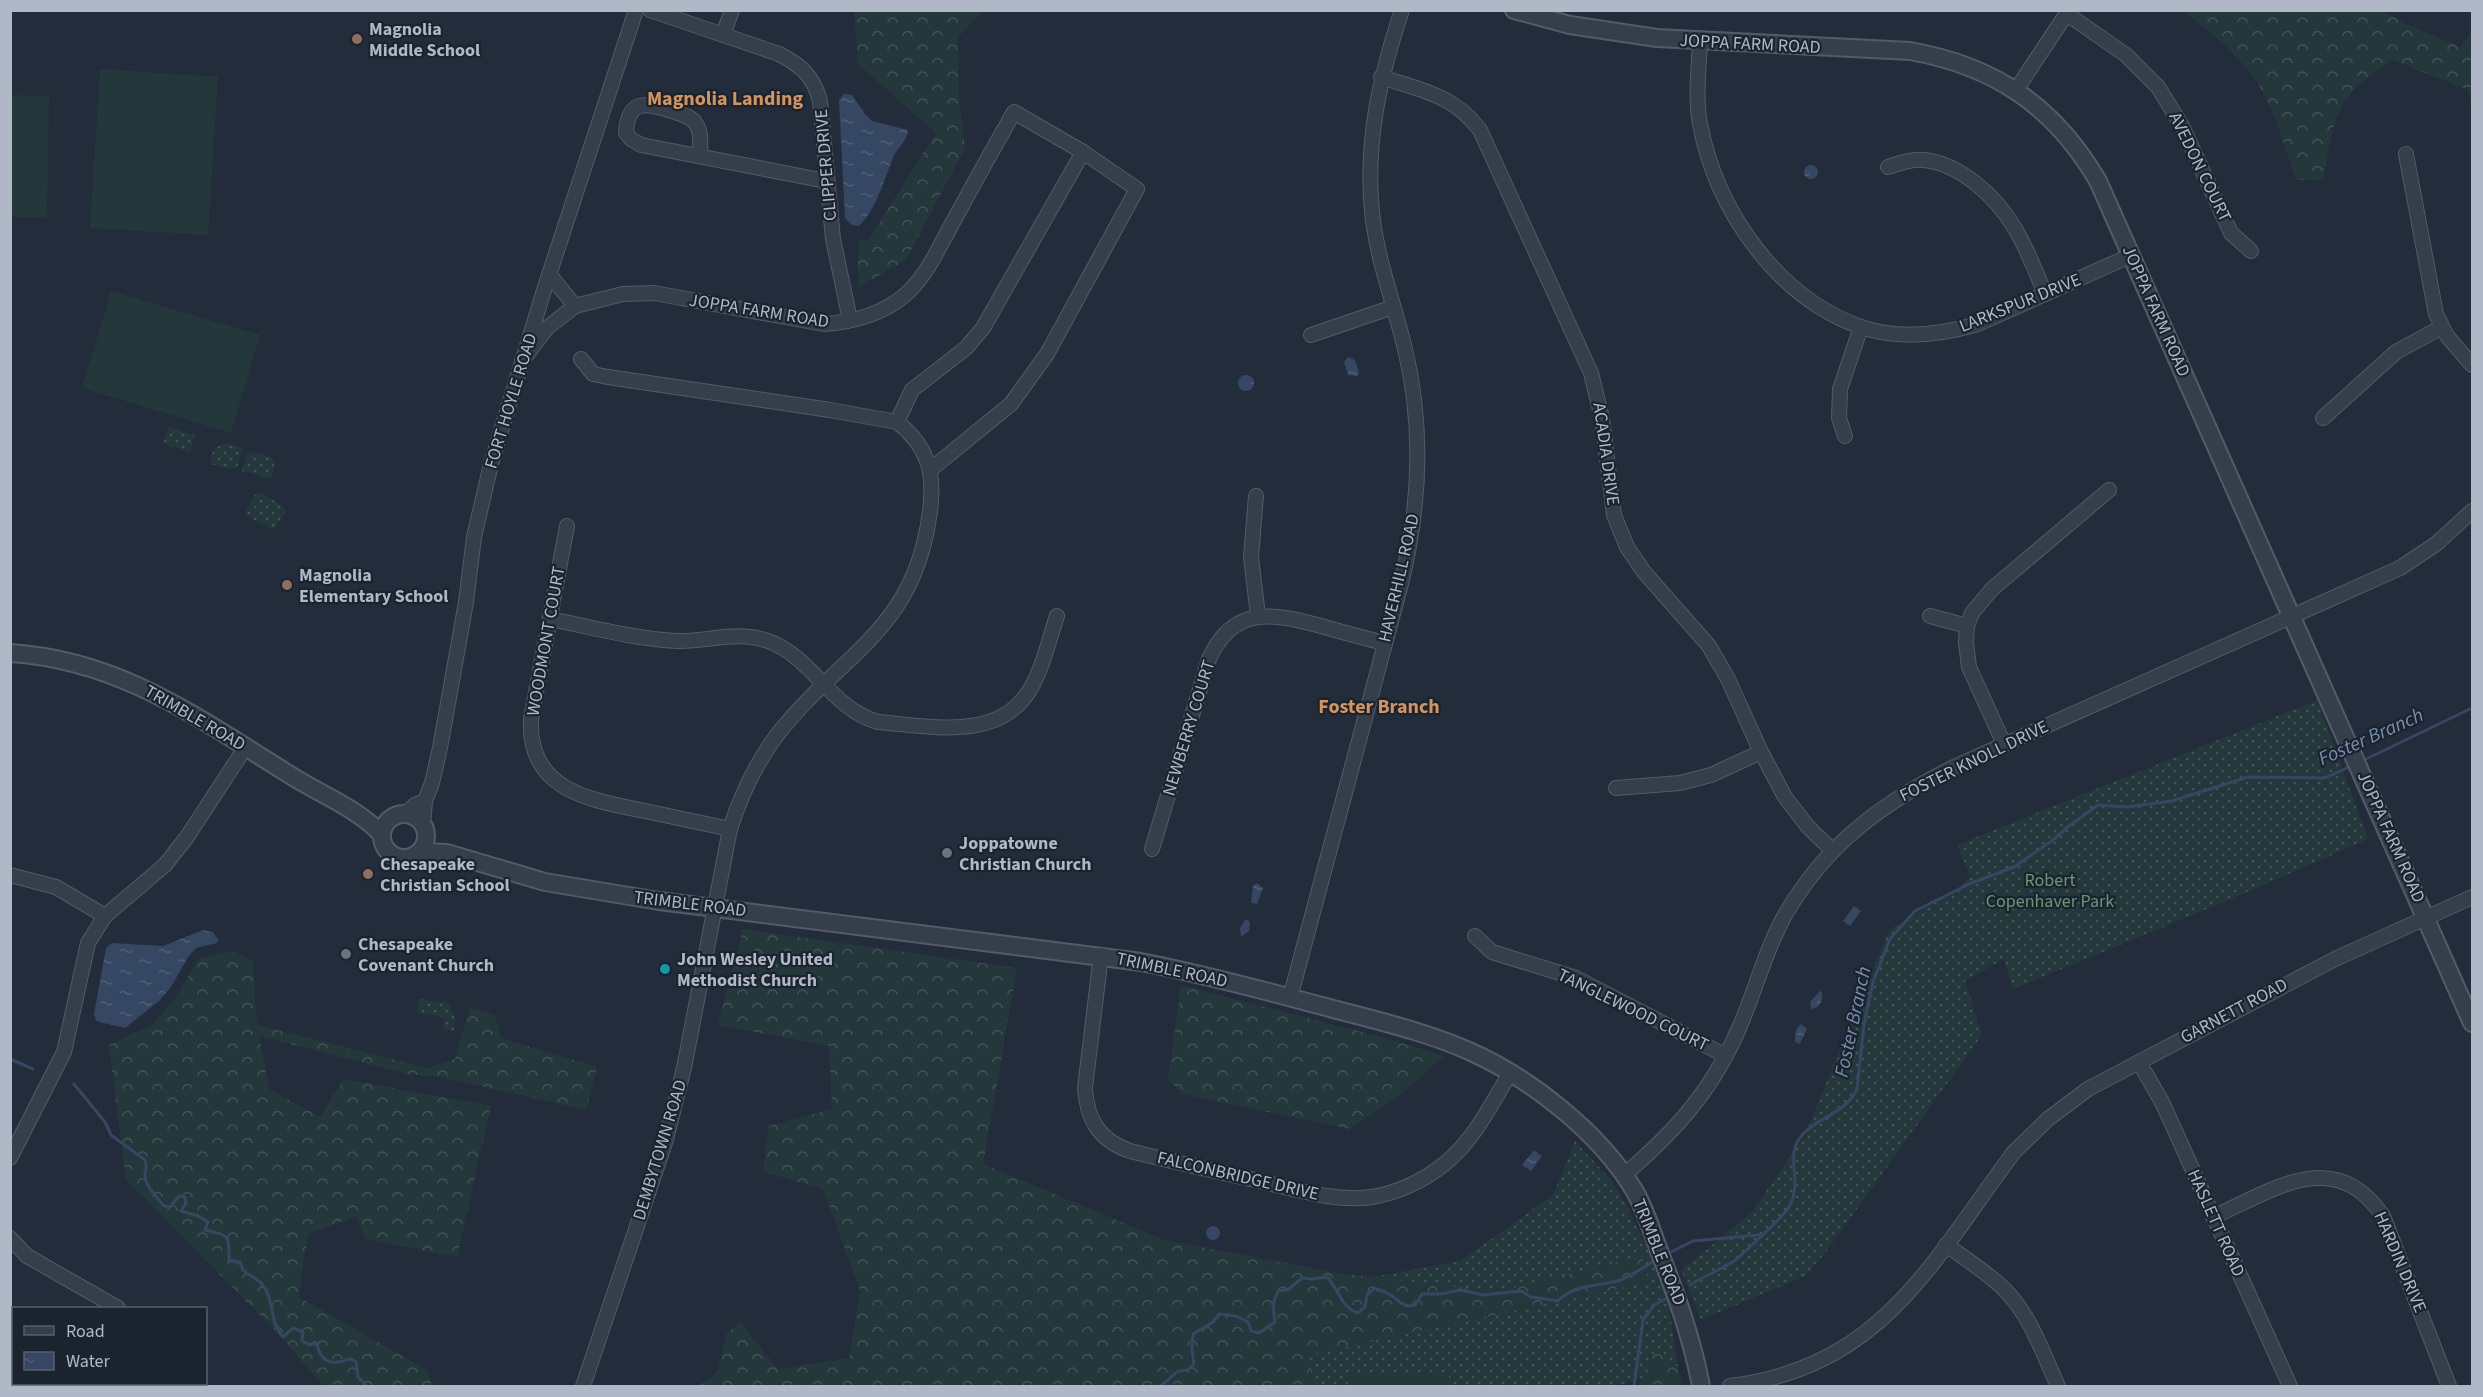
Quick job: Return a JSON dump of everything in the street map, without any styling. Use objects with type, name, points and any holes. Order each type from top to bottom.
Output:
[{"type":"street","name":"FORT HOYLE ROAD","points":[[424,828],[425,801],[432,783],[440,748],[477,526],[496,444],[636,10]]},
{"type":"street","name":"CLIPPER DRIVE","points":[[651,10],[788,58],[806,72],[813,81],[820,101],[833,239],[850,320]]},
{"type":"street","points":[[723,35],[732,10]]},
{"type":"street","name":"HAVERHILL ROAD","points":[[1290,998],[1385,643],[1412,532],[1418,460],[1416,423],[1409,369],[1375,232],[1371,187],[1371,152],[1381,77],[1402,10]]},
{"type":"street","name":"JOPPA FARM ROAD","points":[[1514,10],[1599,31],[1700,41],[1910,51],[1970,67],[2016,90],[2056,123],[2088,163],[2098,181],[2472,1023]]},
{"type":"street","points":[[2016,90],[2068,12]]},
{"type":"street","name":"AVEDON COURT","points":[[2068,12],[2126,55],[2158,87],[2182,126],[2231,233],[2251,251]]},
{"type":"street","name":"LARKSPUR DRIVE","points":[[1700,41],[1698,103],[1700,122],[1715,177],[1731,210],[1756,249],[1785,279],[1816,303],[1861,327],[1901,334],[1945,333],[1978,324],[2132,255]]},
{"type":"street","name":"ACADIA DRIVE","points":[[1381,77],[1452,102],[1480,130],[1591,373],[1602,418],[1614,515],[1622,538],[1644,572],[1709,646],[1728,679],[1761,752],[1785,797],[1808,827],[1832,850]]},
{"type":"street","points":[[700,156],[698,126],[692,119],[649,104],[640,104],[634,109],[626,133],[641,145],[826,181]]},
{"type":"street","name":"JOPPA FARM ROAD","points":[[522,361],[547,328],[575,306],[623,294],[654,293],[824,324],[872,314],[905,295],[919,279],[1014,112],[1083,152]]},
{"type":"street","points":[[581,359],[593,374],[608,377],[897,422],[918,442],[930,470],[1011,404],[1047,354],[1137,189],[1083,152],[983,328],[966,348],[912,390],[897,422]]},
{"type":"street","points":[[2406,154],[2433,301],[2442,327],[2456,349],[2472,365]]},
{"type":"street","points":[[1888,167],[1907,160],[1925,160],[1946,167],[1977,185],[1996,203],[2015,228],[2045,294]]},
{"type":"street","points":[[549,274],[575,306]]},
{"type":"street","points":[[1311,335],[1393,307]]},
{"type":"street","points":[[1845,436],[1839,418],[1840,389],[1861,327]]},
{"type":"street","points":[[2323,418],[2396,352],[2442,327]]},
{"type":"street","name":"DEMBYTOWN ROAD","points":[[583,1386],[663,1148],[684,1068],[717,908],[730,828],[745,789],[769,748],[789,722],[877,634],[902,600],[911,583],[928,528],[932,491],[930,470]]},
{"type":"street","points":[[2004,744],[1969,667],[1966,654],[1967,626],[1972,613],[1981,600],[2109,490]]},
{"type":"street","points":[[1256,496],[1251,557],[1258,616],[1269,615],[1294,619],[1385,643]]},
{"type":"street","name":"FOSTER KNOLL DRIVE","points":[[1624,1175],[1682,1121],[1701,1097],[1726,1056],[1777,930],[1797,896],[1832,850],[1870,816],[1900,795],[1944,771],[2293,617],[2408,563],[2436,544],[2472,512]]},
{"type":"street","name":"WOODMONT COURT","points":[[567,526],[530,730],[538,758],[548,773],[563,788],[588,799],[730,828]]},
{"type":"street","points":[[550,619],[674,641],[697,641],[729,636],[756,637],[790,653],[846,707],[878,722],[959,728],[975,727],[1000,718],[1017,707],[1024,699],[1034,683],[1057,616]]},
{"type":"street","name":"NEWBERRY COURT","points":[[1152,849],[1214,648],[1227,632],[1245,620],[1258,616]]},
{"type":"street","points":[[1930,616],[1967,626]]},
{"type":"street","name":"TRIMBLE ROAD","points":[[10,654],[70,662],[117,676],[170,701],[366,819],[382,835]]},
{"type":"street","points":[[10,1158],[53,1079],[64,1052],[88,943],[105,916],[165,865],[187,837],[245,748]]},
{"type":"street","points":[[1616,788],[1680,783],[1711,775],[1761,752]]},
{"type":"street","points":[[366,819],[399,816],[412,816],[424,828],[423,846],[413,855],[406,857],[392,854],[387,849],[382,835],[383,828],[399,816],[415,805],[425,801]]},
{"type":"street","name":"TRIMBLE ROAD","points":[[424,828],[447,853]]},
{"type":"street","name":"TRIMBLE ROAD","points":[[413,855],[427,852],[447,853],[545,882],[659,901],[1101,955],[1189,972],[1290,998],[1425,1034],[1471,1052],[1510,1073],[1569,1115],[1624,1175],[1644,1210],[1684,1314],[1701,1386]]},
{"type":"street","points":[[10,875],[56,887],[105,916]]},
{"type":"street","name":"GARNETT ROAD","points":[[1730,1386],[1788,1374],[1825,1358],[1851,1343],[1876,1324],[1906,1297],[2014,1153],[2048,1119],[2075,1097],[2335,959],[2472,897]]},
{"type":"street","name":"TANGLEWOOD COURT","points":[[1476,936],[1492,952],[1576,978],[1726,1056]]},
{"type":"street","name":"FALCONBRIDGE DRIVE","points":[[1101,955],[1085,1088],[1086,1106],[1103,1136],[1130,1151],[1325,1196],[1371,1197],[1395,1191],[1424,1178],[1444,1164],[1460,1149],[1477,1127],[1510,1073]]},
{"type":"street","name":"HASLETT ROAD","points":[[2139,1062],[2163,1104],[2290,1386]]},
{"type":"street","name":"HARDIN DRIVE","points":[[2213,1217],[2281,1187],[2312,1178],[2333,1177],[2348,1182],[2365,1193],[2384,1216],[2449,1386]]},
{"type":"street","points":[[10,1238],[27,1256],[116,1307]]},
{"type":"street","points":[[1946,1245],[1992,1279],[2016,1302],[2058,1386]]},
{"type":"green space","points":[[854,11],[983,11],[958,37],[959,96],[965,148],[906,260],[858,287],[858,241],[869,239],[936,133],[858,64]]},
{"type":"green space","points":[[2184,11],[2384,11],[2408,25],[2460,47],[2472,31],[2472,107],[2468,90],[2393,60],[2372,74],[2344,103],[2333,130],[2323,180],[2296,180],[2273,114],[2254,78],[2230,51]]},
{"type":"green space","points":[[100,69],[218,77],[208,235],[90,228]]},
{"type":"green space","points":[[11,95],[49,96],[47,218],[11,217]]},
{"type":"green space","points":[[111,291],[260,335],[231,433],[82,388]]},
{"type":"green space","points":[[168,427],[195,435],[190,452],[163,444]]},
{"type":"green space","points":[[224,443],[243,448],[238,466],[232,469],[210,464],[213,450]]},
{"type":"green space","points":[[252,452],[271,457],[275,463],[271,479],[242,471],[246,456]]},
{"type":"green space","points":[[261,493],[283,506],[285,512],[274,530],[245,513],[255,495]]},
{"type":"green space","name":"Robert Copenhaver Park","points":[[2317,700],[2368,839],[2231,899],[2013,989],[2004,959],[1965,981],[1982,1035],[1826,1252],[1805,1276],[1701,1320],[1681,1270],[1752,1212],[1804,1137],[1889,930],[1960,887],[1970,877],[1957,845]]},
{"type":"green space","points":[[743,929],[1017,968],[983,1164],[1164,1240],[1340,1273],[1496,1292],[1642,1256],[1649,1282],[1308,1355],[1314,1386],[698,1386],[717,1373],[727,1333],[740,1322],[778,1369],[849,1358],[860,1291],[823,1189],[763,1172],[769,1126],[832,1109],[829,1046],[718,1025]]},
{"type":"green space","points":[[234,951],[253,962],[257,1025],[428,1068],[455,1059],[470,1007],[495,1015],[501,1038],[597,1067],[586,1110],[445,1078],[408,1074],[259,1036],[269,1089],[320,1117],[344,1079],[491,1106],[457,1257],[365,1239],[357,1216],[308,1234],[299,1297],[427,1370],[432,1386],[324,1386],[269,1324],[126,1180],[109,1045],[152,1025],[176,997],[198,959]]},
{"type":"green space","points":[[1181,985],[1389,1039],[1444,1056],[1395,1099],[1349,1129],[1183,1094],[1168,1080]]},
{"type":"green space","points":[[419,999],[449,1003],[455,1017],[454,1031],[443,1030],[444,1017],[417,1013]]},
{"type":"green space","points":[[1575,1141],[1612,1181],[1651,1256],[1669,1307],[1678,1368],[1616,1386],[1304,1386],[1292,1287],[1372,1277],[1460,1261],[1553,1195]]},
{"type":"green space","points":[[1656,1349],[1678,1368],[1682,1386],[1638,1386]]},
{"type":"green space","points":[[1449,1373],[1449,1386],[1348,1386],[1348,1375]]},
{"type":"water","points":[[844,94],[852,95],[872,121],[908,130],[906,138],[893,158],[875,203],[859,226],[852,225],[845,218],[839,100]]},
{"type":"water","points":[[1811,165],[1816,167],[1818,172],[1816,177],[1811,179],[1806,177],[1804,172],[1806,167]]},
{"type":"water","points":[[1348,357],[1355,360],[1359,373],[1357,376],[1348,375],[1344,362]]},
{"type":"water","points":[[1246,375],[1252,377],[1254,383],[1252,389],[1246,391],[1240,389],[1238,383],[1240,377]]},
{"type":"water","points":[[1257,883],[1263,888],[1257,904],[1251,903],[1253,886]]},
{"type":"water","points":[[1854,906],[1861,911],[1850,926],[1843,921]]},
{"type":"water","points":[[1246,919],[1250,922],[1249,931],[1241,937],[1240,928]]},
{"type":"water","points":[[203,930],[213,932],[218,940],[217,943],[196,948],[160,1000],[125,1028],[96,1021],[94,1014],[106,948],[112,943],[163,946]]},
{"type":"water","points":[[1820,991],[1822,992],[1821,1003],[1811,1009],[1810,1002]]},
{"type":"water","points":[[1801,1024],[1807,1029],[1800,1044],[1795,1042],[1795,1037],[1796,1030]]},
{"type":"water","points":[[1534,1150],[1542,1156],[1531,1171],[1522,1165]]},
{"type":"water","points":[[1213,1226],[1218,1228],[1220,1233],[1218,1238],[1213,1240],[1208,1238],[1206,1233],[1208,1228]]},
{"type":"waterway","name":"Foster Branch","points":[[2362,761],[2472,708]]},
{"type":"waterway","name":"Foster Branch","points":[[1690,1285],[1734,1261],[1788,1208],[1795,1187],[1794,1152],[1796,1145],[1805,1132],[1845,1105],[1857,1089],[1864,1024],[1873,982],[1890,939],[1915,911],[1969,884],[2014,867],[2098,805],[2127,807],[2172,801],[2248,777],[2325,778],[2351,766]]},
{"type":"waterway","points":[[10,1059],[33,1069]]},
{"type":"waterway","points":[[74,1084],[105,1122],[111,1135],[145,1160],[147,1183],[164,1206],[170,1207],[179,1196],[185,1197],[186,1203],[181,1211],[208,1222],[205,1230],[224,1235],[229,1246],[229,1261],[240,1262],[243,1270],[258,1280],[266,1290],[276,1325],[283,1337],[293,1328],[303,1332],[302,1341],[310,1345],[315,1342],[321,1355],[328,1361],[351,1359],[356,1362],[358,1377],[367,1386]]},
{"type":"waterway","points":[[1667,1254],[1693,1241],[1759,1235]]},
{"type":"waterway","points":[[1161,1386],[1178,1371],[1188,1370],[1194,1364],[1193,1334],[1213,1322],[1219,1314],[1236,1316],[1248,1322],[1251,1331],[1259,1333],[1275,1322],[1273,1304],[1278,1291],[1289,1289],[1302,1278],[1327,1277],[1348,1307],[1358,1313],[1365,1307],[1367,1295],[1375,1288],[1407,1305],[1415,1305],[1422,1294],[1441,1294],[1461,1290],[1483,1295],[1521,1291],[1531,1297],[1558,1301],[1580,1288],[1623,1279],[1655,1260]]},
{"type":"waterway","name":"Foster Branch","points":[[1634,1386],[1643,1320],[1654,1305],[1669,1297]]},
{"type":"place","name":"Magnolia Middle School","points":[[357,39]]},
{"type":"place","name":"Magnolia Elementary School","points":[[287,585]]},
{"type":"place","name":"Joppatowne Christian Church","points":[[947,853]]},
{"type":"place","name":"Chesapeake Christian School","points":[[368,874]]},
{"type":"place","name":"Chesapeake Covenant Church","points":[[346,954]]},
{"type":"place","name":"John Wesley United Methodist Church","points":[[665,969]]},
{"type":"district","name":"Magnolia Landing","points":[[725,99]]},
{"type":"district","name":"Foster Branch","points":[[1379,707]]}]
